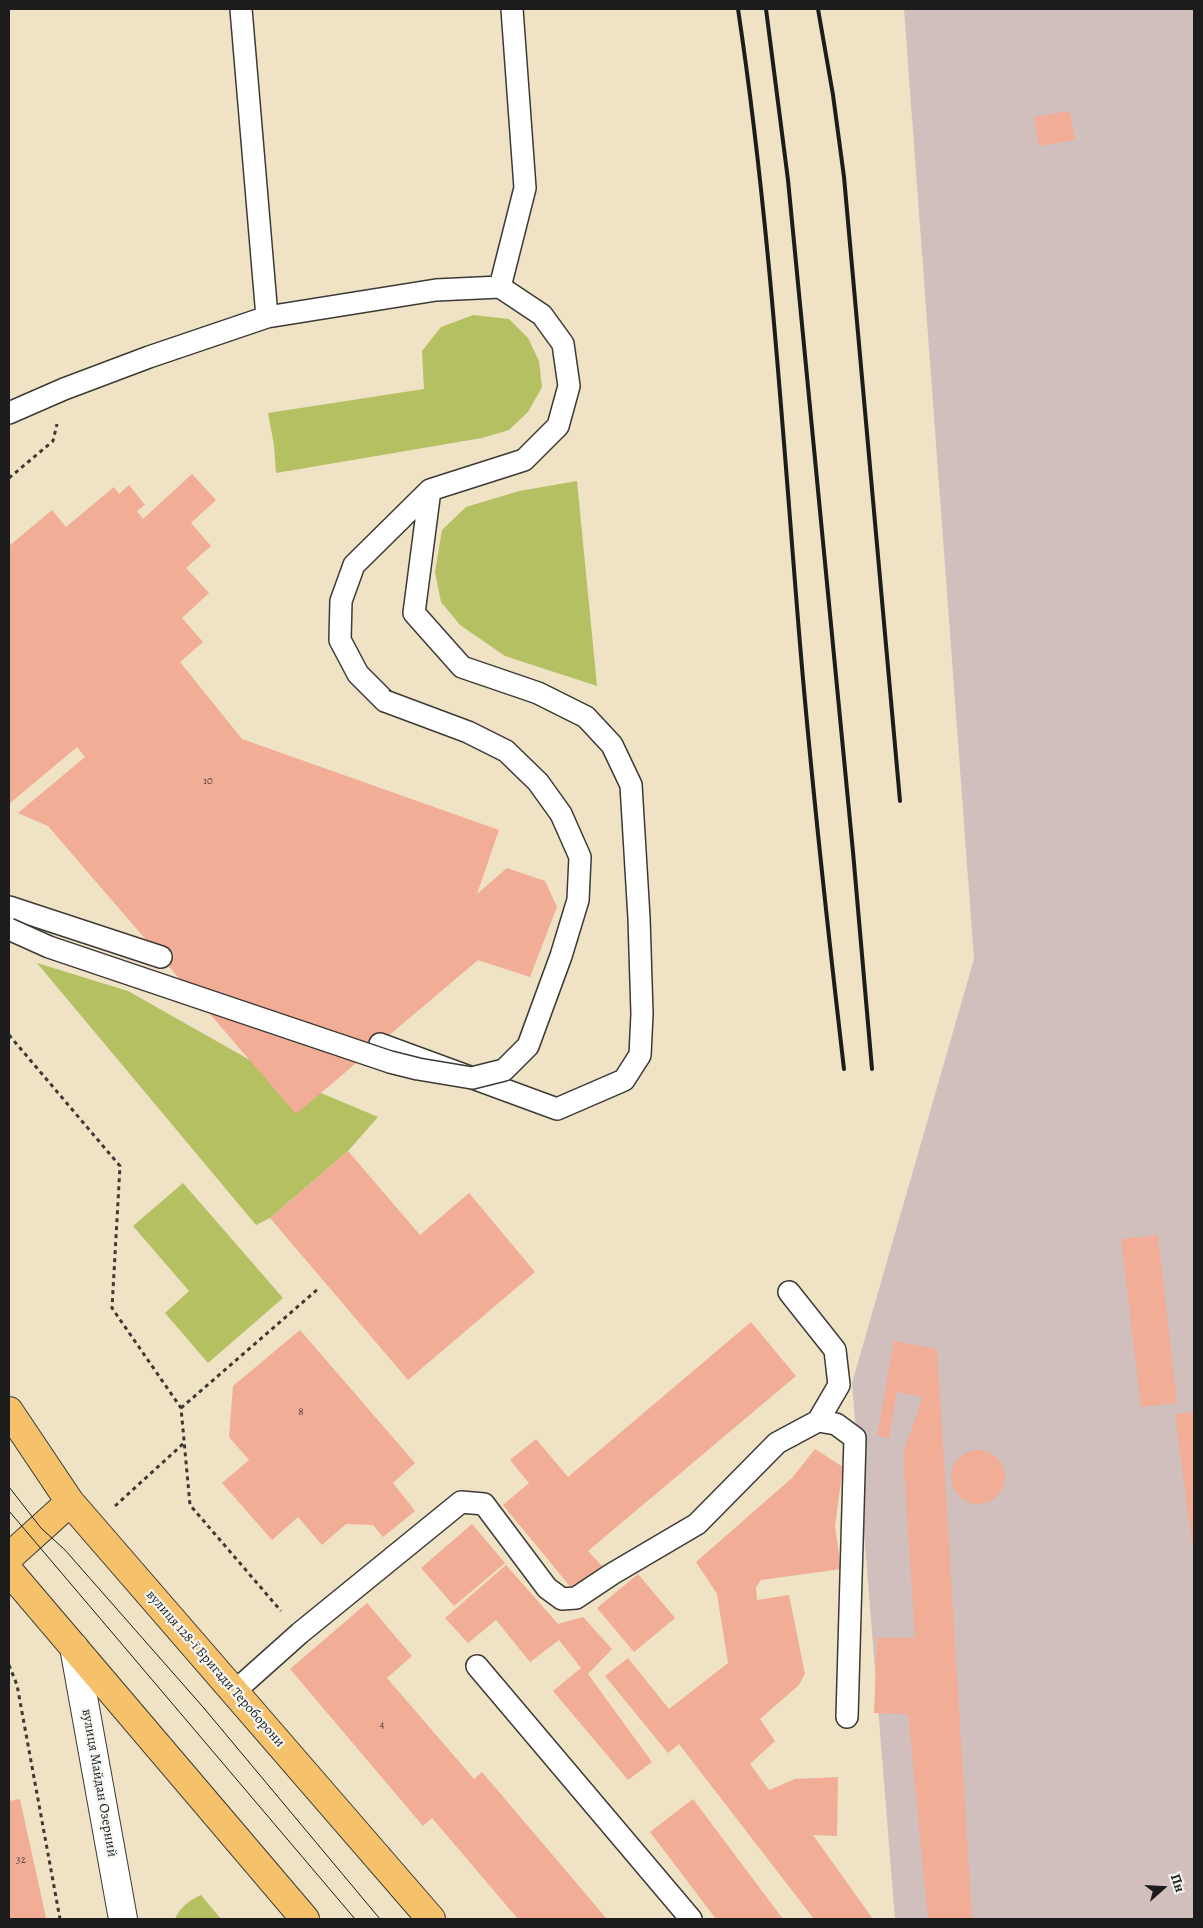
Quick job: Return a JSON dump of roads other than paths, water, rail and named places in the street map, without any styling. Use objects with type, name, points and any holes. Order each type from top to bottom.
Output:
[{"type":"main road","name":"вулиця 128-ї Бригади Тероборони","points":[[9,1411],[70,1502],[431,1919]]},
{"type":"main road","points":[[9,1557],[70,1502]]},
{"type":"main road","points":[[9,1571],[74,1647],[285,1906],[305,1919]]},
{"type":"street","name":"вулиця Майдан Озерний","points":[[74,1647],[123,1919]]},
{"type":"lane","points":[[241,9],[267,317]]},
{"type":"lane","points":[[500,288],[525,188],[512,9]]},
{"type":"lane","points":[[9,413],[64,389],[149,357],[267,317],[436,290],[500,288],[542,315],[563,344],[569,386],[558,426],[524,460],[430,490],[354,565],[341,601],[340,640],[358,674],[385,701],[468,732],[506,751],[538,782],[561,814],[580,857],[578,900],[561,956],[528,1046],[504,1070],[472,1078],[418,1069],[390,1062],[49,947],[9,929]]},
{"type":"lane","points":[[380,1044],[557,1109],[624,1080],[640,1056],[642,1014],[640,918],[631,785],[612,745],[586,717],[538,693],[462,667],[414,613],[430,490]]},
{"type":"lane","points":[[9,907],[161,957]]},
{"type":"lane","points":[[235,1691],[300,1633],[461,1502],[484,1504],[547,1588],[562,1599],[576,1598],[612,1574],[697,1524],[777,1443],[818,1421],[838,1385],[835,1350],[789,1292]]},
{"type":"lane","points":[[818,1421],[836,1424],[855,1438],[847,1717]]},
{"type":"lane","points":[[477,1666],[691,1919]]},
{"type":"tram line","points":[[9,1487],[41,1528],[65,1550],[203,1707],[380,1919]]},
{"type":"tram line","points":[[9,1511],[355,1919]]},
{"type":"railway","points":[[738,9],[749,86],[766,242],[809,741],[844,1069]]},
{"type":"railway","points":[[766,9],[788,180],[872,1069]]},
{"type":"railway","points":[[818,9],[833,95],[844,177],[900,801]]}]
